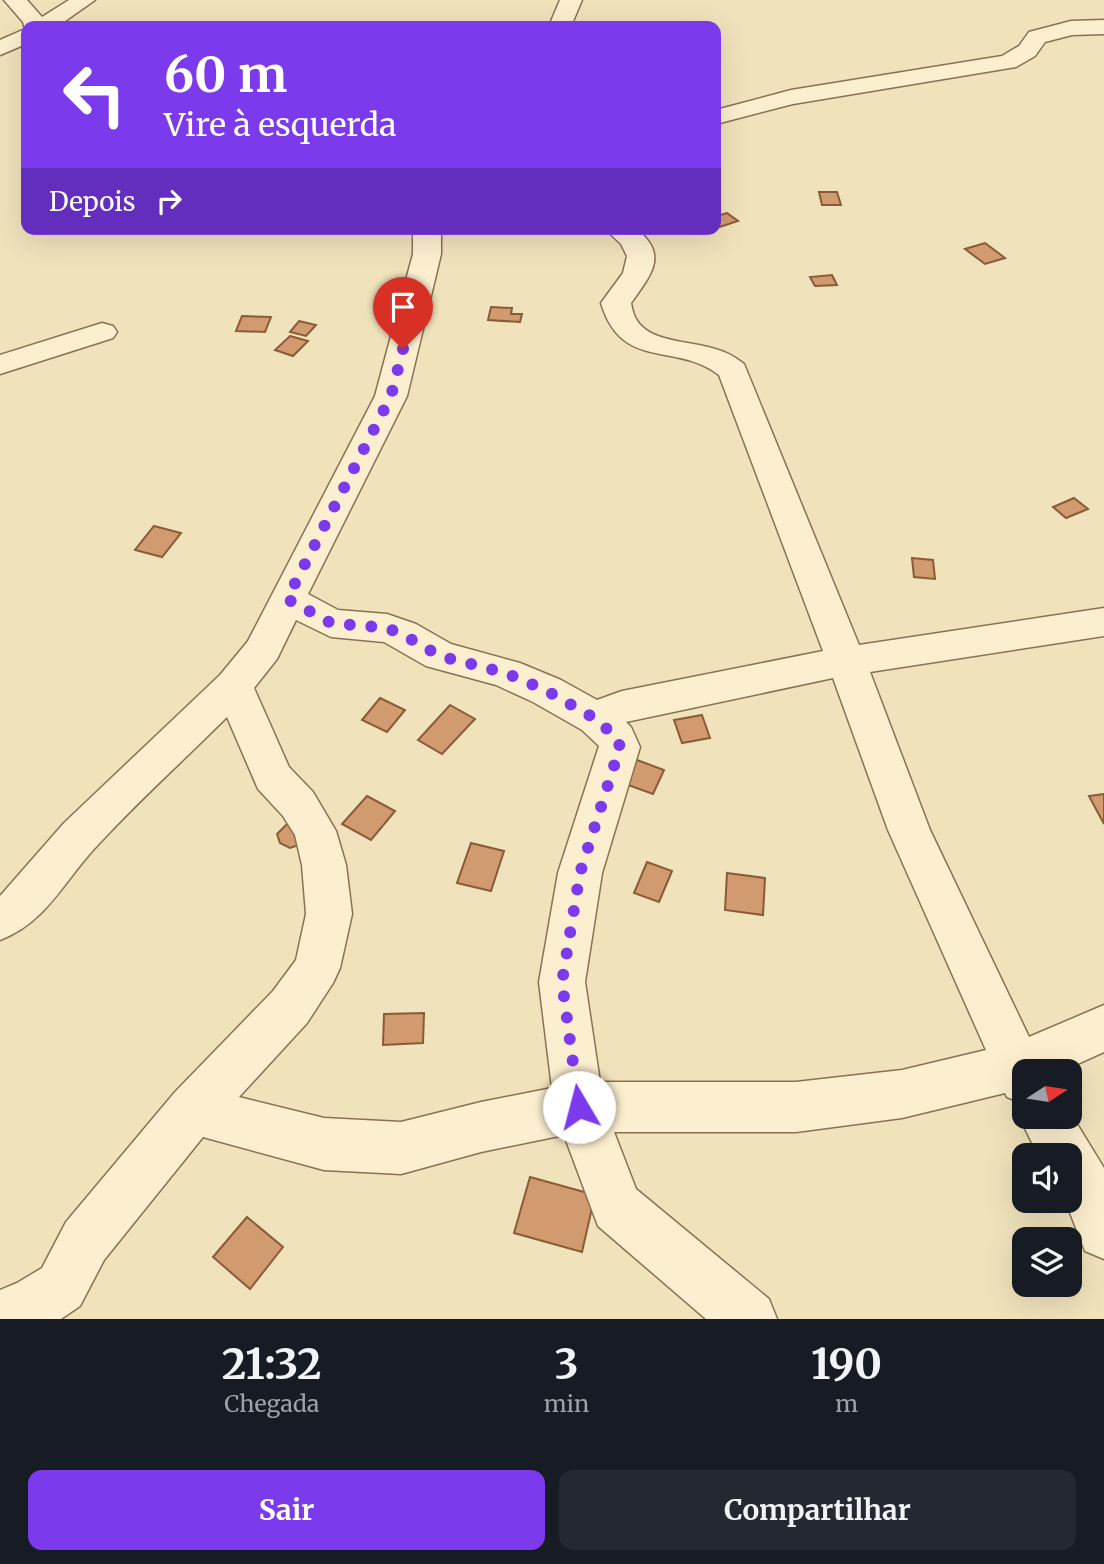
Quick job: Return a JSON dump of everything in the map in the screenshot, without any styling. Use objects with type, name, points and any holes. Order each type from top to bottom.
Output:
[{"type":"street","points":[[15,0],[34,21]]},
{"type":"street","points":[[51,21],[84,0]]},
{"type":"street","points":[[562,21],[571,0]]},
{"type":"street","points":[[721,116],[791,97],[1007,62],[1027,51],[1037,37],[1071,28],[1104,26]]},
{"type":"street","points":[[0,48],[21,38]]},
{"type":"street","points":[[0,920],[19,908],[79,836],[234,686],[263,649],[391,396],[428,254],[428,235]]},
{"type":"street","points":[[626,235],[642,250],[642,265],[617,303],[618,318],[632,333],[660,347],[719,360],[733,372],[909,830],[1013,1059]]},
{"type":"street","points":[[0,365],[102,332]]},
{"type":"street","points":[[287,599],[331,623],[387,628],[440,656],[506,673],[547,691],[596,719],[617,738],[620,747],[580,873],[562,982],[579,1107],[617,1207],[748,1319]]},
{"type":"street","points":[[596,719],[622,706],[846,661],[1104,622]]},
{"type":"street","points":[[263,649],[331,623]]},
{"type":"street","points":[[0,1318],[35,1304],[61,1287],[85,1241],[193,1110],[290,1007],[317,968],[328,914],[324,865],[315,831],[298,804],[273,777],[234,686]]},
{"type":"street","points":[[1047,1059],[1104,1028]]},
{"type":"street","points":[[193,1110],[324,1144],[401,1148],[481,1127],[579,1107],[796,1107],[902,1094],[1012,1075]]},
{"type":"street","points":[[1082,1180],[1091,1195],[1104,1233]]},
{"type":"building","points":[[819,192],[837,192],[841,205],[822,205]]},
{"type":"building","points":[[727,213],[738,221],[721,227],[721,215]]},
{"type":"building","points":[[985,243],[1005,258],[985,264],[965,249]]},
{"type":"building","points":[[832,275],[837,285],[815,286],[810,277]]},
{"type":"building","points":[[491,307],[512,308],[511,314],[522,314],[520,322],[488,320]]},
{"type":"building","points":[[242,316],[271,317],[265,332],[236,331]]},
{"type":"building","points":[[299,321],[316,325],[306,336],[290,332]]},
{"type":"building","points":[[290,336],[308,341],[293,356],[275,350]]},
{"type":"building","points":[[1074,498],[1088,509],[1066,518],[1053,507]]},
{"type":"building","points":[[154,526],[181,533],[162,557],[135,550]]},
{"type":"building","points":[[912,558],[933,560],[935,579],[914,577]]},
{"type":"building","points":[[380,698],[405,710],[387,732],[362,720]]},
{"type":"building","points":[[450,705],[475,719],[442,754],[418,740]]},
{"type":"building","points":[[702,715],[710,738],[682,743],[674,720]]},
{"type":"building","points":[[629,757],[664,770],[653,794],[617,781]]},
{"type":"building","points":[[1104,794],[1104,824],[1089,796]]},
{"type":"building","points":[[367,796],[395,811],[371,840],[342,824]]},
{"type":"building","points":[[289,822],[302,844],[290,848],[280,843],[277,834]]},
{"type":"building","points":[[471,843],[504,851],[491,891],[457,883]]},
{"type":"building","points":[[647,862],[672,871],[659,902],[634,893]]},
{"type":"building","points":[[727,873],[765,878],[763,915],[725,910]]},
{"type":"building","points":[[424,1013],[423,1043],[383,1045],[384,1014]]},
{"type":"building","points":[[530,1177],[595,1195],[582,1252],[514,1233]]},
{"type":"building","points":[[247,1217],[283,1247],[250,1289],[213,1257]]},
{"type":"route","points":[[403,349],[391,396],[287,599],[331,623],[387,628],[440,656],[506,673],[547,691],[596,719],[617,738],[620,747],[580,873],[562,982],[579,1107]]}]
